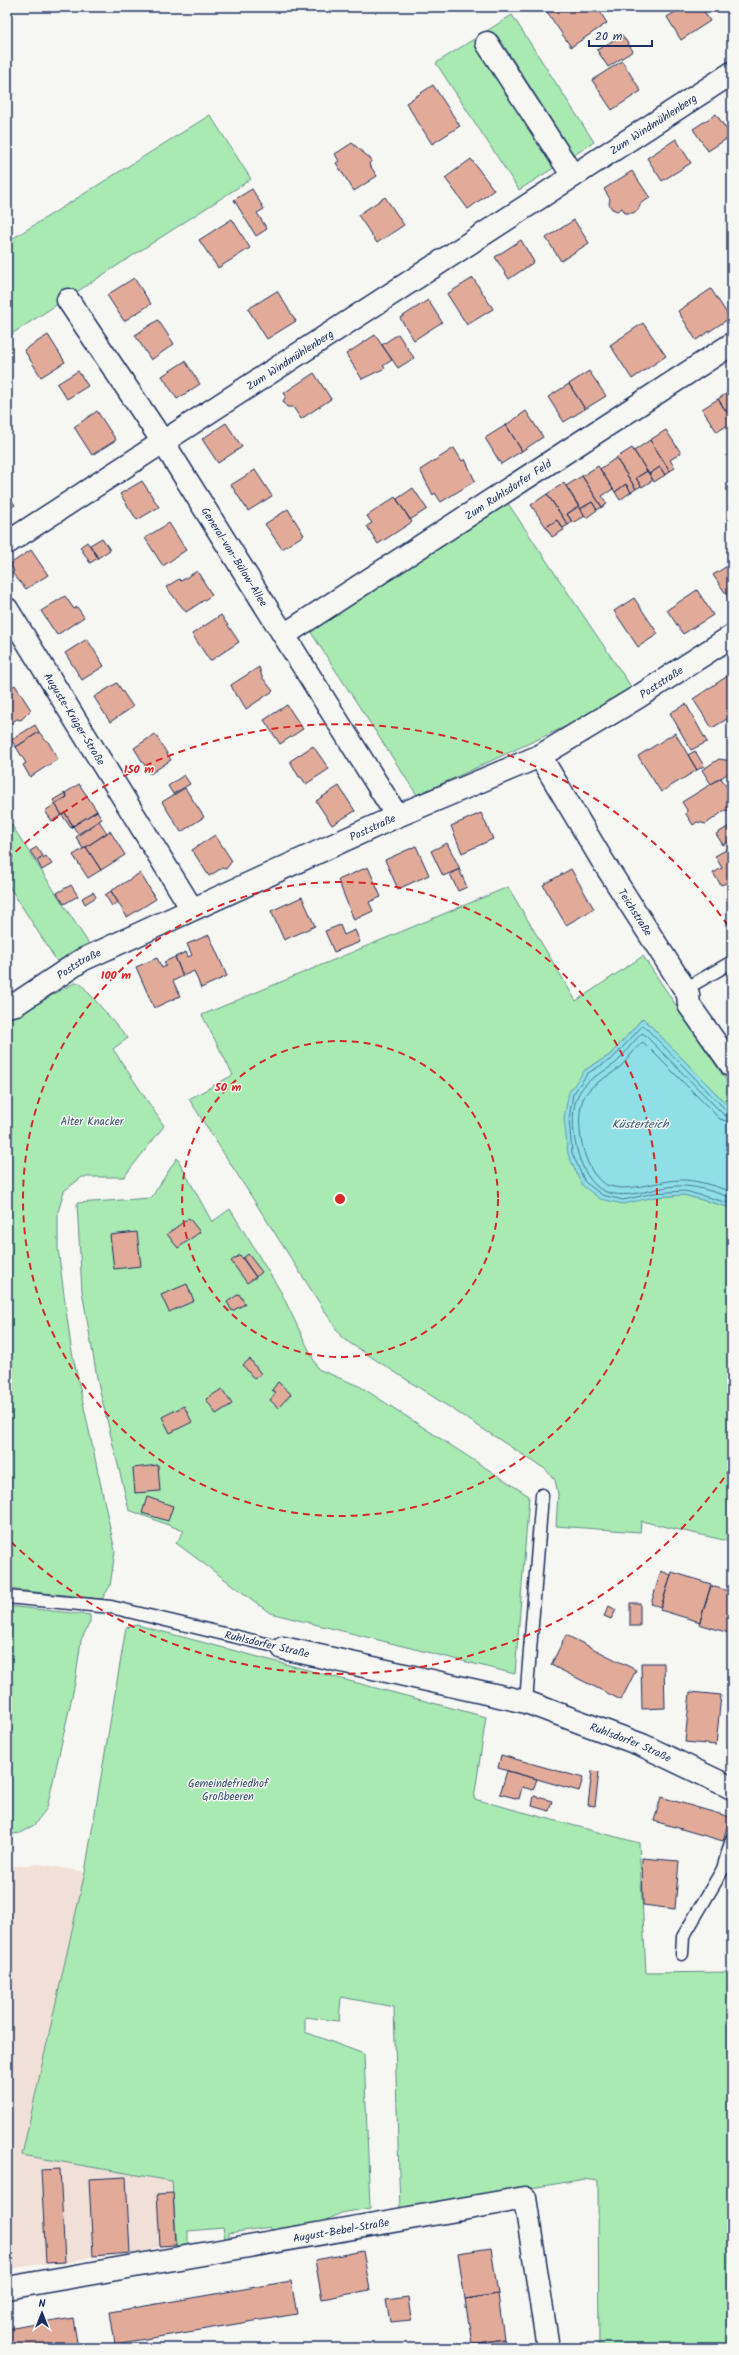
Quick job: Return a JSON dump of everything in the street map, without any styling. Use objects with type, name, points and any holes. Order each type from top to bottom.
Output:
[{"type":"street","points":[[487,43],[573,176]]},
{"type":"street","name":"Zum Windmühlenberg","points":[[7,543],[732,73]]},
{"type":"street","name":"General-von-Bülow-Allee","points":[[68,300],[163,442],[397,816]]},
{"type":"street","name":"Zum Ruhlsdorfer Feld","points":[[284,635],[732,344]]},
{"type":"street","name":"Auguste-Krüger-Straße","points":[[7,609],[192,909]]},
{"type":"street","name":"Poststraße","points":[[7,1006],[16,1004],[82,960],[397,816],[540,756],[638,697],[732,636]]},
{"type":"street","name":"Teichstraße","points":[[540,756],[602,860],[688,994],[690,1005],[732,1066]]},
{"type":"street","name":"Ruhlsdorfer Straße","points":[[283,1648],[526,1702],[642,1745],[732,1788]]},
{"type":"street","name":"August-Bebel-Straße","points":[[7,2288],[524,2198],[548,2348]]},
{"type":"lane","points":[[688,994],[692,985],[732,962]]},
{"type":"lane","points":[[526,1702],[542,1495]]},
{"type":"lane","name":"Ruhlsdorfer Straße","points":[[7,1597],[111,1607],[283,1648]]},
{"type":"lane","points":[[682,1954],[683,1937],[723,1869],[732,1839]]},
{"type":"shaded area","points":[[39,1864],[85,1872],[22,2155],[172,2181],[177,2246],[158,2247],[132,2255],[90,2257],[66,2263],[7,2269],[7,1867]]},
{"type":"green space","points":[[512,15],[594,142],[574,155],[497,35],[478,46],[555,167],[519,190],[436,63]]},
{"type":"green space","points":[[210,115],[251,179],[7,337],[7,242]]},
{"type":"green space","points":[[507,502],[636,694],[417,795],[310,631]]},
{"type":"green space","points":[[7,818],[89,944],[58,963],[7,883]]},
{"type":"green space","points":[[508,887],[576,1001],[643,956],[732,1089],[732,1110],[643,1018],[610,1055],[585,1070],[655,1197],[684,1195],[732,1208],[732,1542],[641,1521],[640,1532],[556,1526],[558,1494],[555,1480],[545,1469],[342,1338],[189,1099],[233,1075],[202,1015]]},
{"type":"green space","name":"Alter Knacker","points":[[74,983],[80,983],[128,1038],[113,1049],[164,1126],[124,1177],[82,1177],[64,1191],[58,1212],[58,1249],[71,1347],[115,1551],[110,1586],[102,1599],[7,1589],[7,1020]]},
{"type":"green space","points":[[177,1158],[212,1222],[230,1209],[281,1292],[318,1369],[361,1387],[529,1496],[515,1674],[270,1613],[176,1543],[184,1531],[129,1510],[98,1383],[82,1291],[77,1203],[151,1198]]},
{"type":"green space","points":[[7,1606],[90,1615],[90,1622],[81,1640],[75,1683],[47,1808],[34,1825],[20,1833],[7,1835]]},
{"type":"green space","name":"Gemeindefriedhof Großbeeren","points":[[137,1625],[486,1717],[474,1799],[639,1843],[646,1973],[732,1972],[732,2348],[599,2348],[598,2181],[585,2179],[400,2210],[394,2007],[341,1997],[339,2021],[305,2017],[305,2032],[364,2054],[370,2208],[341,2213],[315,2226],[273,2232],[270,2227],[229,2233],[229,2238],[225,2239],[223,2228],[188,2231],[188,2245],[177,2246],[172,2181],[22,2155],[85,1872],[126,1628]]},
{"type":"water","name":"Küsterteich","points":[[643,1018],[732,1110],[732,1208],[684,1195],[655,1197],[623,1204],[600,1199],[582,1185],[568,1154],[564,1118],[569,1092],[585,1070],[610,1055]]},
{"type":"building","points":[[549,7],[597,7],[607,23],[571,47],[545,9]]},
{"type":"building","points":[[683,7],[701,7],[710,21],[681,40],[667,17]]},
{"type":"building","points":[[622,35],[633,51],[608,67],[597,50]]},
{"type":"building","points":[[622,61],[641,91],[612,110],[592,80]]},
{"type":"building","points":[[433,85],[460,126],[432,144],[406,103]]},
{"type":"building","points":[[716,114],[731,136],[708,151],[693,129]]},
{"type":"building","points":[[676,139],[691,163],[662,181],[647,158]]},
{"type":"building","points":[[352,143],[372,160],[369,164],[377,176],[354,191],[336,163],[339,161],[335,154]]},
{"type":"building","points":[[471,159],[494,190],[468,209],[445,178]]},
{"type":"building","points":[[632,171],[650,198],[641,203],[638,210],[633,213],[625,213],[622,208],[617,211],[612,209],[609,204],[610,199],[604,189]]},
{"type":"building","points":[[252,189],[264,209],[257,213],[267,229],[256,236],[234,200]]},
{"type":"building","points":[[385,197],[404,225],[377,243],[358,215]]},
{"type":"building","points":[[232,219],[250,248],[218,268],[199,240]]},
{"type":"building","points":[[574,220],[589,243],[561,261],[546,238]]},
{"type":"building","points":[[521,240],[534,262],[509,279],[495,257]]},
{"type":"building","points":[[134,278],[151,304],[124,321],[107,295]]},
{"type":"building","points":[[473,278],[493,309],[467,325],[447,294]]},
{"type":"building","points":[[711,289],[730,318],[696,340],[678,311]]},
{"type":"building","points":[[277,291],[296,321],[267,339],[248,309]]},
{"type":"building","points":[[428,300],[442,322],[414,340],[400,318]]},
{"type":"building","points":[[158,320],[174,344],[151,360],[135,335]]},
{"type":"building","points":[[643,323],[666,356],[632,379],[610,345]]},
{"type":"building","points":[[398,334],[414,358],[398,368],[382,345]]},
{"type":"building","points":[[48,335],[65,362],[41,377],[24,350]]},
{"type":"building","points":[[375,335],[392,360],[383,366],[385,368],[362,379],[346,354]]},
{"type":"building","points":[[185,361],[200,384],[177,399],[162,376]]},
{"type":"building","points":[[78,371],[88,386],[67,399],[57,384]]},
{"type":"building","points":[[589,371],[606,396],[585,409],[569,384]]},
{"type":"building","points":[[314,373],[331,399],[301,419],[293,407],[287,407],[283,401],[286,396],[284,393]]},
{"type":"building","points":[[569,384],[585,409],[564,422],[548,397]]},
{"type":"building","points":[[732,390],[732,420],[718,399]]},
{"type":"building","points":[[718,399],[732,420],[732,431],[728,425],[717,432],[702,409]]},
{"type":"building","points":[[97,411],[116,440],[92,455],[74,427]]},
{"type":"building","points":[[526,411],[543,437],[522,451],[506,425]]},
{"type":"building","points":[[226,423],[242,447],[218,463],[202,439]]},
{"type":"building","points":[[506,425],[522,451],[501,464],[485,438]]},
{"type":"building","points":[[666,430],[681,453],[670,460],[675,468],[670,471],[650,440]]},
{"type":"building","points":[[650,440],[670,471],[665,475],[660,467],[649,474],[634,451]]},
{"type":"building","points":[[454,448],[462,461],[465,459],[475,481],[441,502],[435,493],[433,495],[420,470]]},
{"type":"building","points":[[632,448],[647,471],[636,478],[641,486],[636,489],[616,458]]},
{"type":"building","points":[[616,458],[636,489],[631,492],[626,484],[615,492],[600,469]]},
{"type":"building","points":[[598,466],[613,489],[602,496],[607,504],[602,507],[582,476]]},
{"type":"building","points":[[660,467],[665,475],[654,482],[649,474]]},
{"type":"building","points":[[255,470],[272,496],[248,511],[231,485]]},
{"type":"building","points":[[647,471],[653,480],[642,487],[636,478]]},
{"type":"building","points":[[582,476],[602,507],[597,510],[592,502],[580,509],[566,486]]},
{"type":"building","points":[[142,481],[159,507],[137,520],[120,494]]},
{"type":"building","points":[[564,483],[579,506],[567,514],[572,522],[568,525],[547,494]]},
{"type":"building","points":[[626,484],[631,492],[620,500],[615,492]]},
{"type":"building","points":[[413,488],[427,509],[410,520],[397,499]]},
{"type":"building","points":[[7,494],[15,505],[7,510]]},
{"type":"building","points":[[547,494],[568,525],[563,528],[557,520],[546,527],[531,505]]},
{"type":"building","points":[[395,497],[412,522],[378,544],[367,526],[372,523],[367,516]]},
{"type":"building","points":[[592,502],[597,510],[586,518],[580,509]]},
{"type":"building","points":[[579,506],[585,516],[573,523],[567,514]]},
{"type":"building","points":[[288,509],[304,535],[282,549],[265,524]]},
{"type":"building","points":[[557,520],[564,530],[552,537],[546,527]]},
{"type":"building","points":[[169,523],[186,550],[163,566],[145,538]]},
{"type":"building","points":[[102,538],[110,550],[98,558],[90,545]]},
{"type":"building","points":[[87,542],[98,558],[90,563],[80,547]]},
{"type":"building","points":[[31,550],[48,575],[26,589],[12,573],[14,571],[10,564]]},
{"type":"building","points":[[732,563],[732,600],[731,601],[713,575]]},
{"type":"building","points":[[197,571],[212,595],[186,612],[166,587],[179,579],[181,581]]},
{"type":"building","points":[[697,590],[713,615],[683,634],[667,610]]},
{"type":"building","points":[[65,596],[74,609],[77,607],[84,617],[57,635],[41,611]]},
{"type":"building","points":[[634,598],[658,634],[638,647],[614,611]]},
{"type":"building","points":[[221,615],[239,642],[210,661],[192,634]]},
{"type":"building","points":[[87,639],[104,666],[82,680],[65,653]]},
{"type":"building","points":[[259,667],[262,677],[273,691],[246,709],[239,697],[236,696],[231,685]]},
{"type":"building","points":[[732,673],[732,716],[712,728],[693,699]]},
{"type":"building","points":[[117,683],[133,707],[110,722],[94,697]]},
{"type":"building","points":[[15,685],[31,710],[21,720],[17,719],[9,724],[7,721],[7,690]]},
{"type":"building","points":[[686,704],[707,742],[691,750],[670,713]]},
{"type":"building","points":[[287,705],[303,729],[280,744],[264,720]]},
{"type":"building","points":[[35,725],[39,732],[16,747],[11,740]]},
{"type":"building","points":[[39,732],[46,741],[47,740],[58,759],[30,777],[23,765],[26,763],[16,747]]},
{"type":"building","points":[[675,733],[697,770],[661,792],[638,756]]},
{"type":"building","points":[[155,734],[171,760],[150,774],[134,748]]},
{"type":"building","points":[[313,746],[329,769],[306,784],[301,777],[299,777],[290,761]]},
{"type":"building","points":[[695,751],[704,766],[697,770],[688,755]]},
{"type":"building","points":[[719,759],[732,761],[732,771],[711,784],[702,770]]},
{"type":"building","points":[[184,775],[190,784],[173,794],[168,786]]},
{"type":"building","points":[[721,778],[732,795],[732,808],[728,811],[725,810],[706,824],[697,822],[693,825],[686,814],[687,810],[682,802]]},
{"type":"building","points":[[79,784],[97,811],[73,826],[65,813],[62,815],[55,804],[67,797],[65,793]]},
{"type":"building","points":[[339,786],[355,811],[332,825],[316,801]]},
{"type":"building","points":[[185,788],[204,817],[181,832],[162,802]]},
{"type":"building","points":[[65,793],[67,797],[55,804],[53,800]]},
{"type":"building","points":[[55,804],[62,815],[52,821],[45,811]]},
{"type":"building","points":[[97,811],[102,819],[78,834],[73,826]]},
{"type":"building","points":[[65,813],[73,826],[71,828],[62,815]]},
{"type":"building","points":[[481,813],[493,839],[462,853],[451,826]]},
{"type":"building","points":[[99,821],[107,833],[83,849],[76,837]]},
{"type":"building","points":[[731,825],[732,840],[723,845],[716,834]]},
{"type":"building","points":[[110,831],[125,855],[101,870],[86,847]]},
{"type":"building","points":[[215,835],[232,861],[226,869],[222,868],[209,876],[192,850]]},
{"type":"building","points":[[447,843],[460,869],[443,876],[431,851]]},
{"type":"building","points":[[416,846],[429,875],[398,889],[385,860]]},
{"type":"building","points":[[37,847],[43,856],[36,860],[30,851]]},
{"type":"building","points":[[86,847],[101,870],[88,878],[73,855]]},
{"type":"building","points":[[728,849],[732,855],[732,881],[721,885],[713,873],[722,868],[715,856]]},
{"type":"building","points":[[46,856],[52,864],[42,870],[37,861]]},
{"type":"building","points":[[368,867],[381,897],[369,902],[373,911],[354,920],[338,880]]},
{"type":"building","points":[[459,869],[467,887],[458,891],[450,874]]},
{"type":"building","points":[[571,869],[594,909],[566,925],[543,885]]},
{"type":"building","points":[[140,873],[156,899],[127,917],[111,891]]},
{"type":"building","points":[[71,885],[78,896],[64,904],[57,893]]},
{"type":"building","points":[[111,891],[118,902],[112,906],[105,895]]},
{"type":"building","points":[[93,892],[96,897],[85,904],[82,898]]},
{"type":"building","points":[[302,897],[315,926],[284,940],[271,911]]},
{"type":"building","points":[[340,925],[344,935],[355,930],[360,942],[334,952],[325,931]]},
{"type":"building","points":[[209,935],[227,976],[201,988],[194,971],[183,976],[175,957],[186,952],[188,957],[192,955],[187,944]]},
{"type":"building","points":[[175,957],[183,976],[173,981],[180,996],[154,1008],[136,967],[157,958],[162,968],[166,966],[164,962]]},
{"type":"building","points":[[7,966],[13,975],[7,979]]},
{"type":"building","points":[[189,1218],[200,1232],[178,1248],[167,1234]]},
{"type":"building","points":[[137,1232],[141,1266],[114,1269],[110,1235]]},
{"type":"building","points":[[248,1254],[262,1272],[256,1277],[243,1258]]},
{"type":"building","points":[[240,1255],[256,1277],[247,1283],[231,1261]]},
{"type":"building","points":[[187,1284],[194,1301],[169,1312],[161,1295]]},
{"type":"building","points":[[239,1294],[245,1304],[232,1311],[227,1302]]},
{"type":"building","points":[[250,1359],[261,1374],[254,1379],[243,1365]]},
{"type":"building","points":[[278,1382],[291,1394],[278,1408],[270,1400],[276,1393],[272,1390]]},
{"type":"building","points":[[222,1389],[232,1404],[216,1414],[206,1399]]},
{"type":"building","points":[[184,1406],[192,1422],[170,1433],[162,1417]]},
{"type":"building","points":[[158,1465],[160,1491],[135,1493],[133,1468]]},
{"type":"building","points":[[147,1497],[173,1506],[168,1521],[142,1513]]},
{"type":"building","points":[[661,1571],[671,1575],[661,1607],[651,1604]]},
{"type":"building","points":[[672,1572],[711,1584],[700,1622],[660,1610]]},
{"type":"building","points":[[711,1586],[732,1592],[732,1634],[699,1624]]},
{"type":"building","points":[[630,1603],[640,1603],[640,1626],[630,1626]]},
{"type":"building","points":[[609,1606],[616,1610],[611,1619],[604,1616]]},
{"type":"building","points":[[566,1635],[636,1670],[621,1700],[551,1665]]},
{"type":"building","points":[[641,1663],[664,1663],[665,1708],[642,1709]]},
{"type":"building","points":[[690,1692],[721,1695],[716,1745],[685,1742]]},
{"type":"building","points":[[501,1755],[583,1778],[579,1791],[498,1768]]},
{"type":"building","points":[[507,1771],[537,1779],[533,1790],[522,1787],[519,1799],[500,1794]]},
{"type":"building","points":[[592,1771],[599,1772],[595,1806],[588,1805]]},
{"type":"building","points":[[534,1796],[552,1801],[549,1811],[532,1806]]},
{"type":"building","points":[[661,1797],[730,1817],[723,1841],[654,1821]]},
{"type":"building","points":[[642,1858],[679,1861],[675,1909],[643,1905]]},
{"type":"building","points":[[60,2169],[65,2262],[46,2263],[41,2170]]},
{"type":"building","points":[[126,2177],[130,2253],[93,2256],[89,2179]]},
{"type":"building","points":[[173,2193],[176,2245],[160,2246],[157,2194]]},
{"type":"building","points":[[491,2248],[498,2294],[465,2299],[458,2253]]},
{"type":"building","points":[[363,2251],[370,2290],[322,2299],[315,2260]]},
{"type":"building","points":[[291,2281],[297,2314],[115,2344],[110,2312]]},
{"type":"building","points":[[498,2294],[504,2339],[472,2344],[465,2299]]},
{"type":"building","points":[[408,2297],[411,2320],[390,2322],[386,2300]]},
{"type":"building","points":[[73,2318],[78,2348],[7,2348],[7,2329]]},
{"type":"building","points":[[504,2339],[506,2348],[472,2348],[472,2344]]}]
